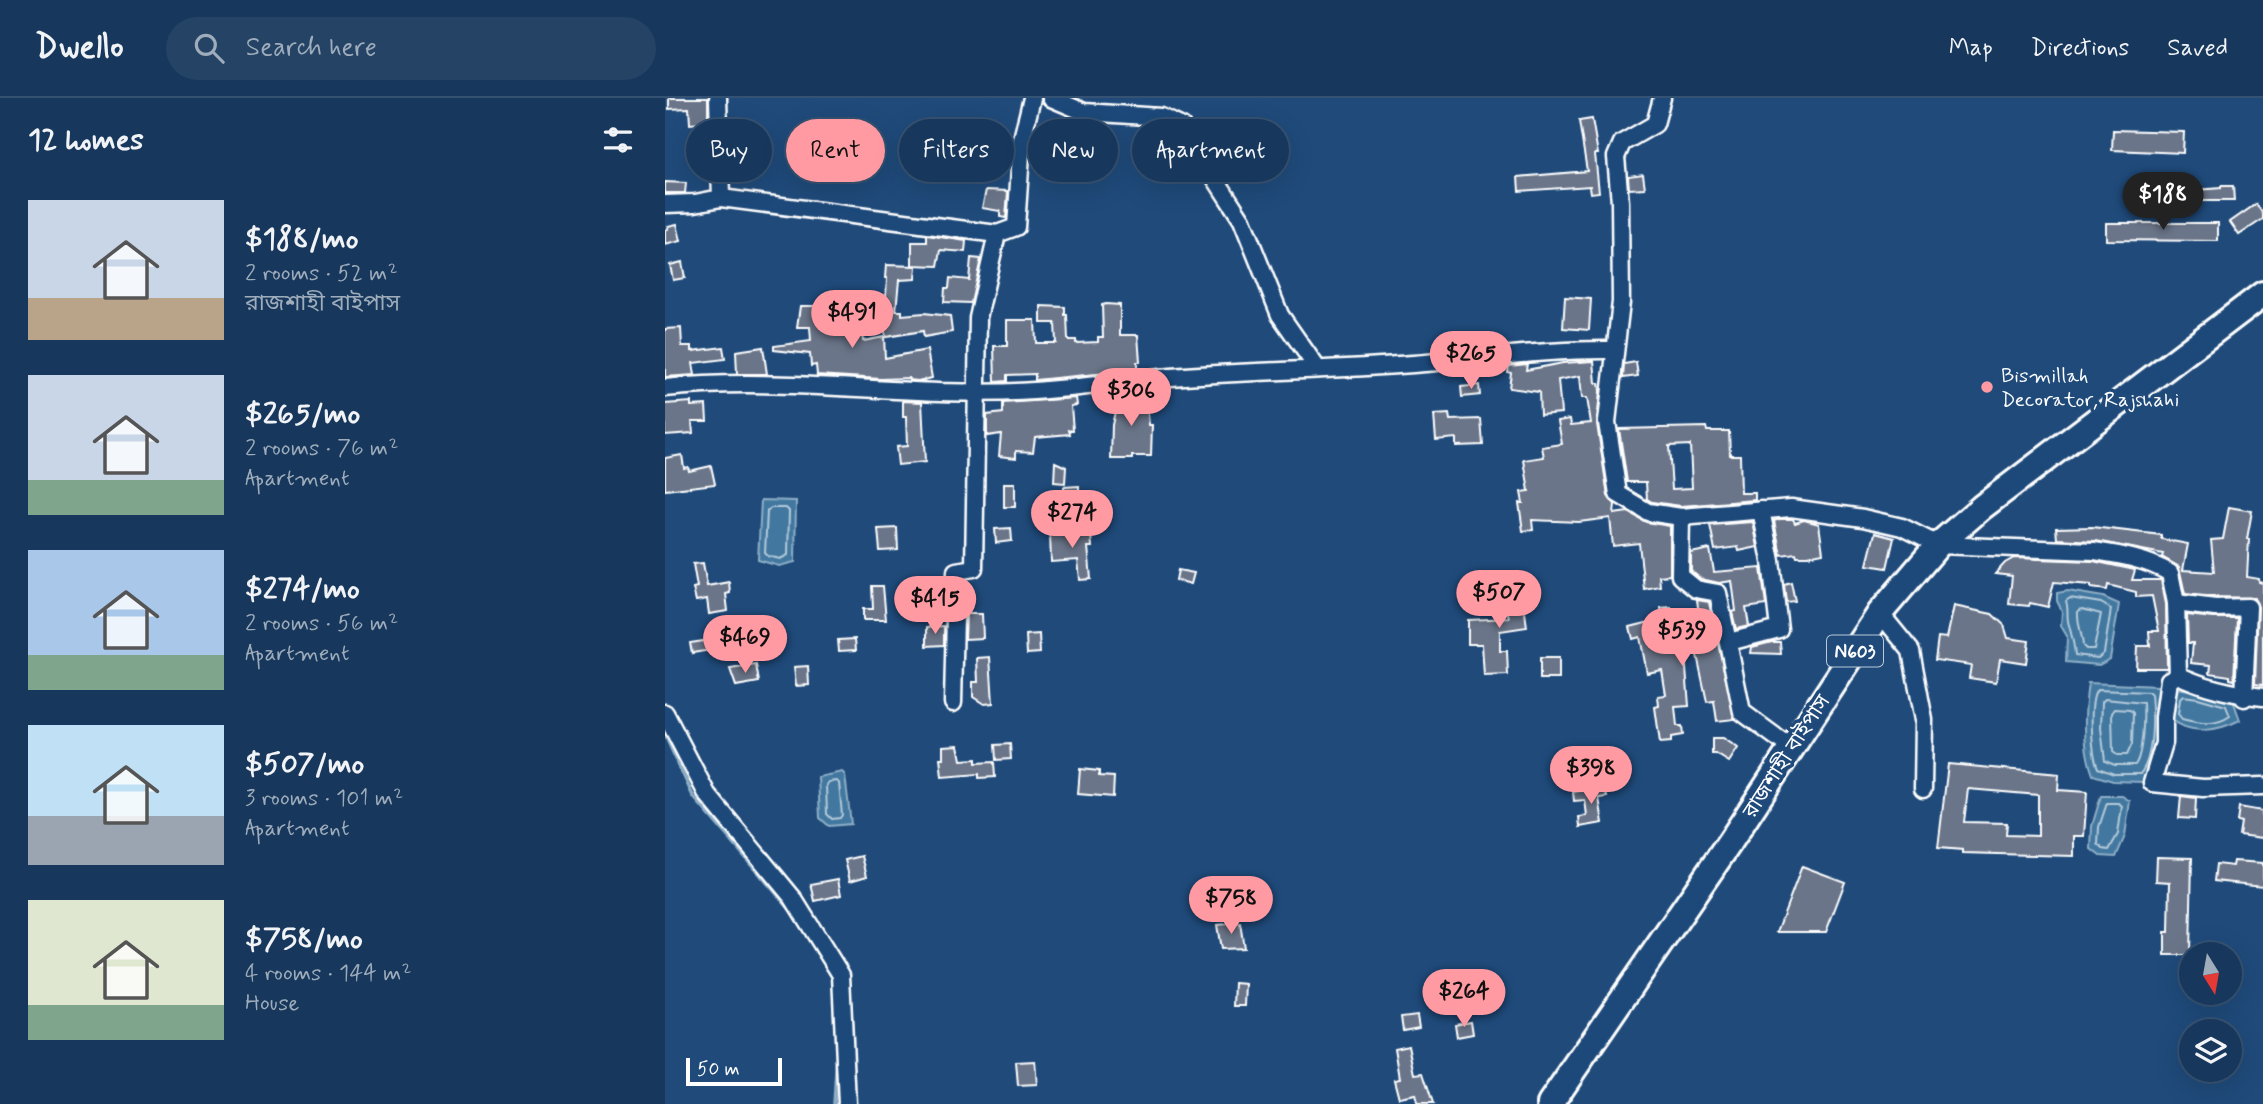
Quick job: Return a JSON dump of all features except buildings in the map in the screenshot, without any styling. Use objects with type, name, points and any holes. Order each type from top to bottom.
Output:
[{"type":"highway","name":"রাজশাহী বাইপাস","points":[[1550,1104],[1730,842],[1880,613],[1938,545],[1993,499],[2263,293]]},
{"type":"street","points":[[717,98],[721,198]]},
{"type":"street","points":[[665,204],[695,203],[721,198],[997,234],[1016,227],[1022,139],[1032,98]]},
{"type":"street","points":[[1051,98],[1084,112],[1161,117],[1182,127],[1242,220],[1280,316],[1317,368]]},
{"type":"street","points":[[1662,98],[1655,124],[1622,143],[1616,157],[1620,202],[1621,302],[1613,350],[1607,422],[1618,495],[1648,512],[1681,517],[1791,508],[1902,527],[1938,545],[2094,551],[2118,554],[2157,565],[2170,573],[2176,603],[2178,675]]},
{"type":"street","points":[[953,702],[956,570],[974,568],[978,318],[997,234]]},
{"type":"street","points":[[665,387],[732,385],[867,388],[978,394],[1036,391],[1169,377],[1378,366],[1571,349],[1613,350]]},
{"type":"street","points":[[1729,642],[1779,629],[1771,561],[1761,510]]},
{"type":"street","points":[[1681,517],[1680,576],[1696,589],[1718,593],[1742,712],[1791,748]]},
{"type":"street","points":[[2176,603],[2215,608],[2255,607],[2244,698]]},
{"type":"street","points":[[1880,613],[1911,651],[1924,720],[1923,789]]},
{"type":"street","points":[[2178,675],[2195,683],[2236,694],[2263,697]]},
{"type":"street","points":[[2178,675],[2169,680],[2164,743],[2152,783],[2203,788],[2263,786]]},
{"type":"street","points":[[665,713],[707,794],[793,898],[841,975],[847,1104]]},
{"type":"water","points":[[761,500],[796,501],[795,562],[779,566],[758,560]]},
{"type":"water","points":[[2068,591],[2103,597],[2119,604],[2110,659],[2099,665],[2066,662],[2067,636],[2061,626],[2062,611],[2057,601],[2057,593]]},
{"type":"water","points":[[2088,683],[2158,686],[2157,748],[2150,771],[2143,782],[2113,781],[2093,775],[2087,753],[2085,729]]},
{"type":"water","points":[[2174,688],[2200,691],[2233,700],[2240,720],[2223,727],[2204,730],[2178,724],[2170,718]]},
{"type":"water","points":[[842,772],[845,775],[851,824],[829,826],[820,818],[818,777]]},
{"type":"water","points":[[2101,796],[2122,796],[2130,801],[2125,836],[2116,857],[2100,856],[2091,849],[2092,826]]},
{"type":"waterway","points":[[665,735],[693,796],[794,914]]},
{"type":"waterway","points":[[811,942],[834,980]]},
{"type":"waterway","points":[[834,1104],[837,1054]]},
{"type":"place","name":"Bismillah Decorator, Rajshahi","points":[[1987,387]]}]
